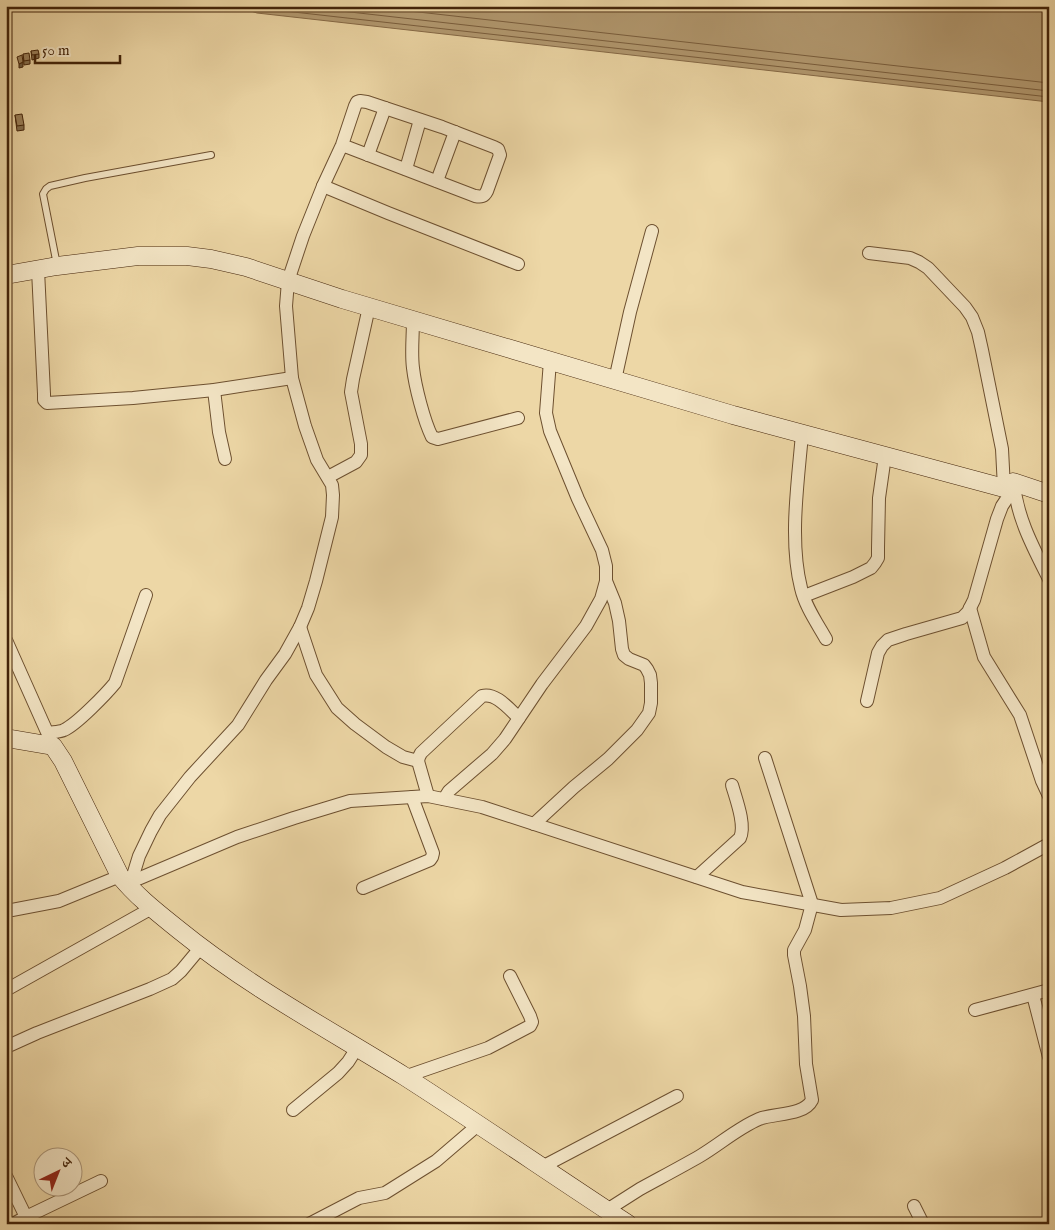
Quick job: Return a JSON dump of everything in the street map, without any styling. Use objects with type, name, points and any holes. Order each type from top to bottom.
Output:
[{"type":"main road","points":[[6,275],[57,266],[138,256],[187,256],[211,259],[246,267],[369,308],[733,415],[885,456],[1049,494]]},
{"type":"main road","points":[[6,738],[51,740],[126,881],[152,908],[201,948],[248,981],[404,1077],[628,1224]]},
{"type":"street","points":[[126,881],[160,815],[190,777],[238,725],[277,666],[300,627],[308,608],[332,517],[334,495],[328,477],[316,460],[292,378],[286,306],[288,281],[303,236],[342,145],[357,102],[367,102],[455,132],[494,147],[500,155],[487,191],[482,197],[342,145]]},
{"type":"street","points":[[368,155],[384,108]]},
{"type":"street","points":[[406,169],[420,120]]},
{"type":"street","points":[[437,181],[455,132]]},
{"type":"street","points":[[323,186],[518,264]]},
{"type":"street","points":[[615,380],[630,312],[652,231]]},
{"type":"street","points":[[869,253],[910,258],[919,262],[928,268],[972,317],[978,332],[1011,486],[1033,548],[1049,579]]},
{"type":"street","points":[[38,270],[45,402],[47,403],[133,398],[214,390],[292,378]]},
{"type":"street","points":[[328,477],[356,462],[360,459],[361,455],[351,392],[369,308]]},
{"type":"street","points":[[413,320],[413,368],[432,437],[438,439],[518,418]]},
{"type":"street","points":[[444,799],[449,791],[492,754],[505,739],[542,684],[586,626],[601,599],[606,581],[606,566],[602,550],[578,499],[550,430],[546,413],[550,361]]},
{"type":"street","points":[[214,390],[225,459]]},
{"type":"street","points":[[802,434],[795,541],[796,566],[801,589],[826,640]]},
{"type":"street","points":[[804,596],[853,577],[871,568],[876,563],[878,558],[879,498],[885,456]]},
{"type":"street","points":[[867,701],[878,653],[888,640],[962,618],[968,612],[974,600],[997,519],[1011,486]]},
{"type":"street","points":[[534,824],[608,759],[638,730],[649,713],[651,703],[650,675],[644,665],[624,655],[615,603],[606,581]]},
{"type":"street","points":[[6,640],[51,740],[76,722],[115,683],[146,595]]},
{"type":"street","points":[[970,608],[984,657],[1020,715],[1042,781],[1049,796]]},
{"type":"street","points":[[300,627],[316,675],[337,708],[386,747],[403,757],[418,761]]},
{"type":"street","points":[[428,796],[418,761],[421,753],[482,696],[486,695],[497,699],[519,718]]},
{"type":"street","points":[[607,1210],[700,1156],[750,1123],[765,1117],[787,1114],[812,1102],[813,1098],[806,1064],[804,1016],[794,950],[805,930],[812,904],[764,758]]},
{"type":"street","points":[[697,877],[740,838],[743,832],[732,785]]},
{"type":"street","points":[[6,910],[59,901],[126,881],[237,837],[350,801],[412,797],[428,796],[482,807],[742,892],[841,910],[891,908],[940,898],[1005,868],[1049,844]]},
{"type":"street","points":[[363,888],[430,860],[432,857],[433,853],[412,797]]},
{"type":"street","points":[[6,990],[152,908]]},
{"type":"street","points":[[6,1047],[172,979],[181,972],[201,948]]},
{"type":"street","points":[[404,1077],[488,1048],[530,1026],[532,1022],[530,1016],[510,976]]},
{"type":"street","points":[[975,1010],[1049,990]]},
{"type":"street","points":[[1033,995],[1049,1057]]},
{"type":"street","points":[[293,1110],[338,1073],[348,1062],[356,1048]]},
{"type":"street","points":[[542,1167],[677,1096]]},
{"type":"street","points":[[309,1224],[359,1198],[385,1193],[436,1161],[478,1125]]},
{"type":"street","points":[[6,1176],[28,1220]]},
{"type":"street","points":[[13,1224],[28,1220],[101,1181]]},
{"type":"street","points":[[914,1206],[923,1224]]},
{"type":"lane","points":[[57,266],[43,194],[46,188],[85,178],[212,155]]},
{"type":"water","points":[[235,6],[1049,6],[1049,102],[257,13]]},
{"type":"building","points":[[38,50],[39,54],[32,55],[31,51]]},
{"type":"building","points":[[29,53],[30,60],[24,61],[23,54]]},
{"type":"building","points":[[22,55],[23,62],[19,64],[17,57]]},
{"type":"building","points":[[7,58],[9,66],[6,66]]},
{"type":"building","points":[[22,114],[24,125],[17,126],[15,115]]}]
